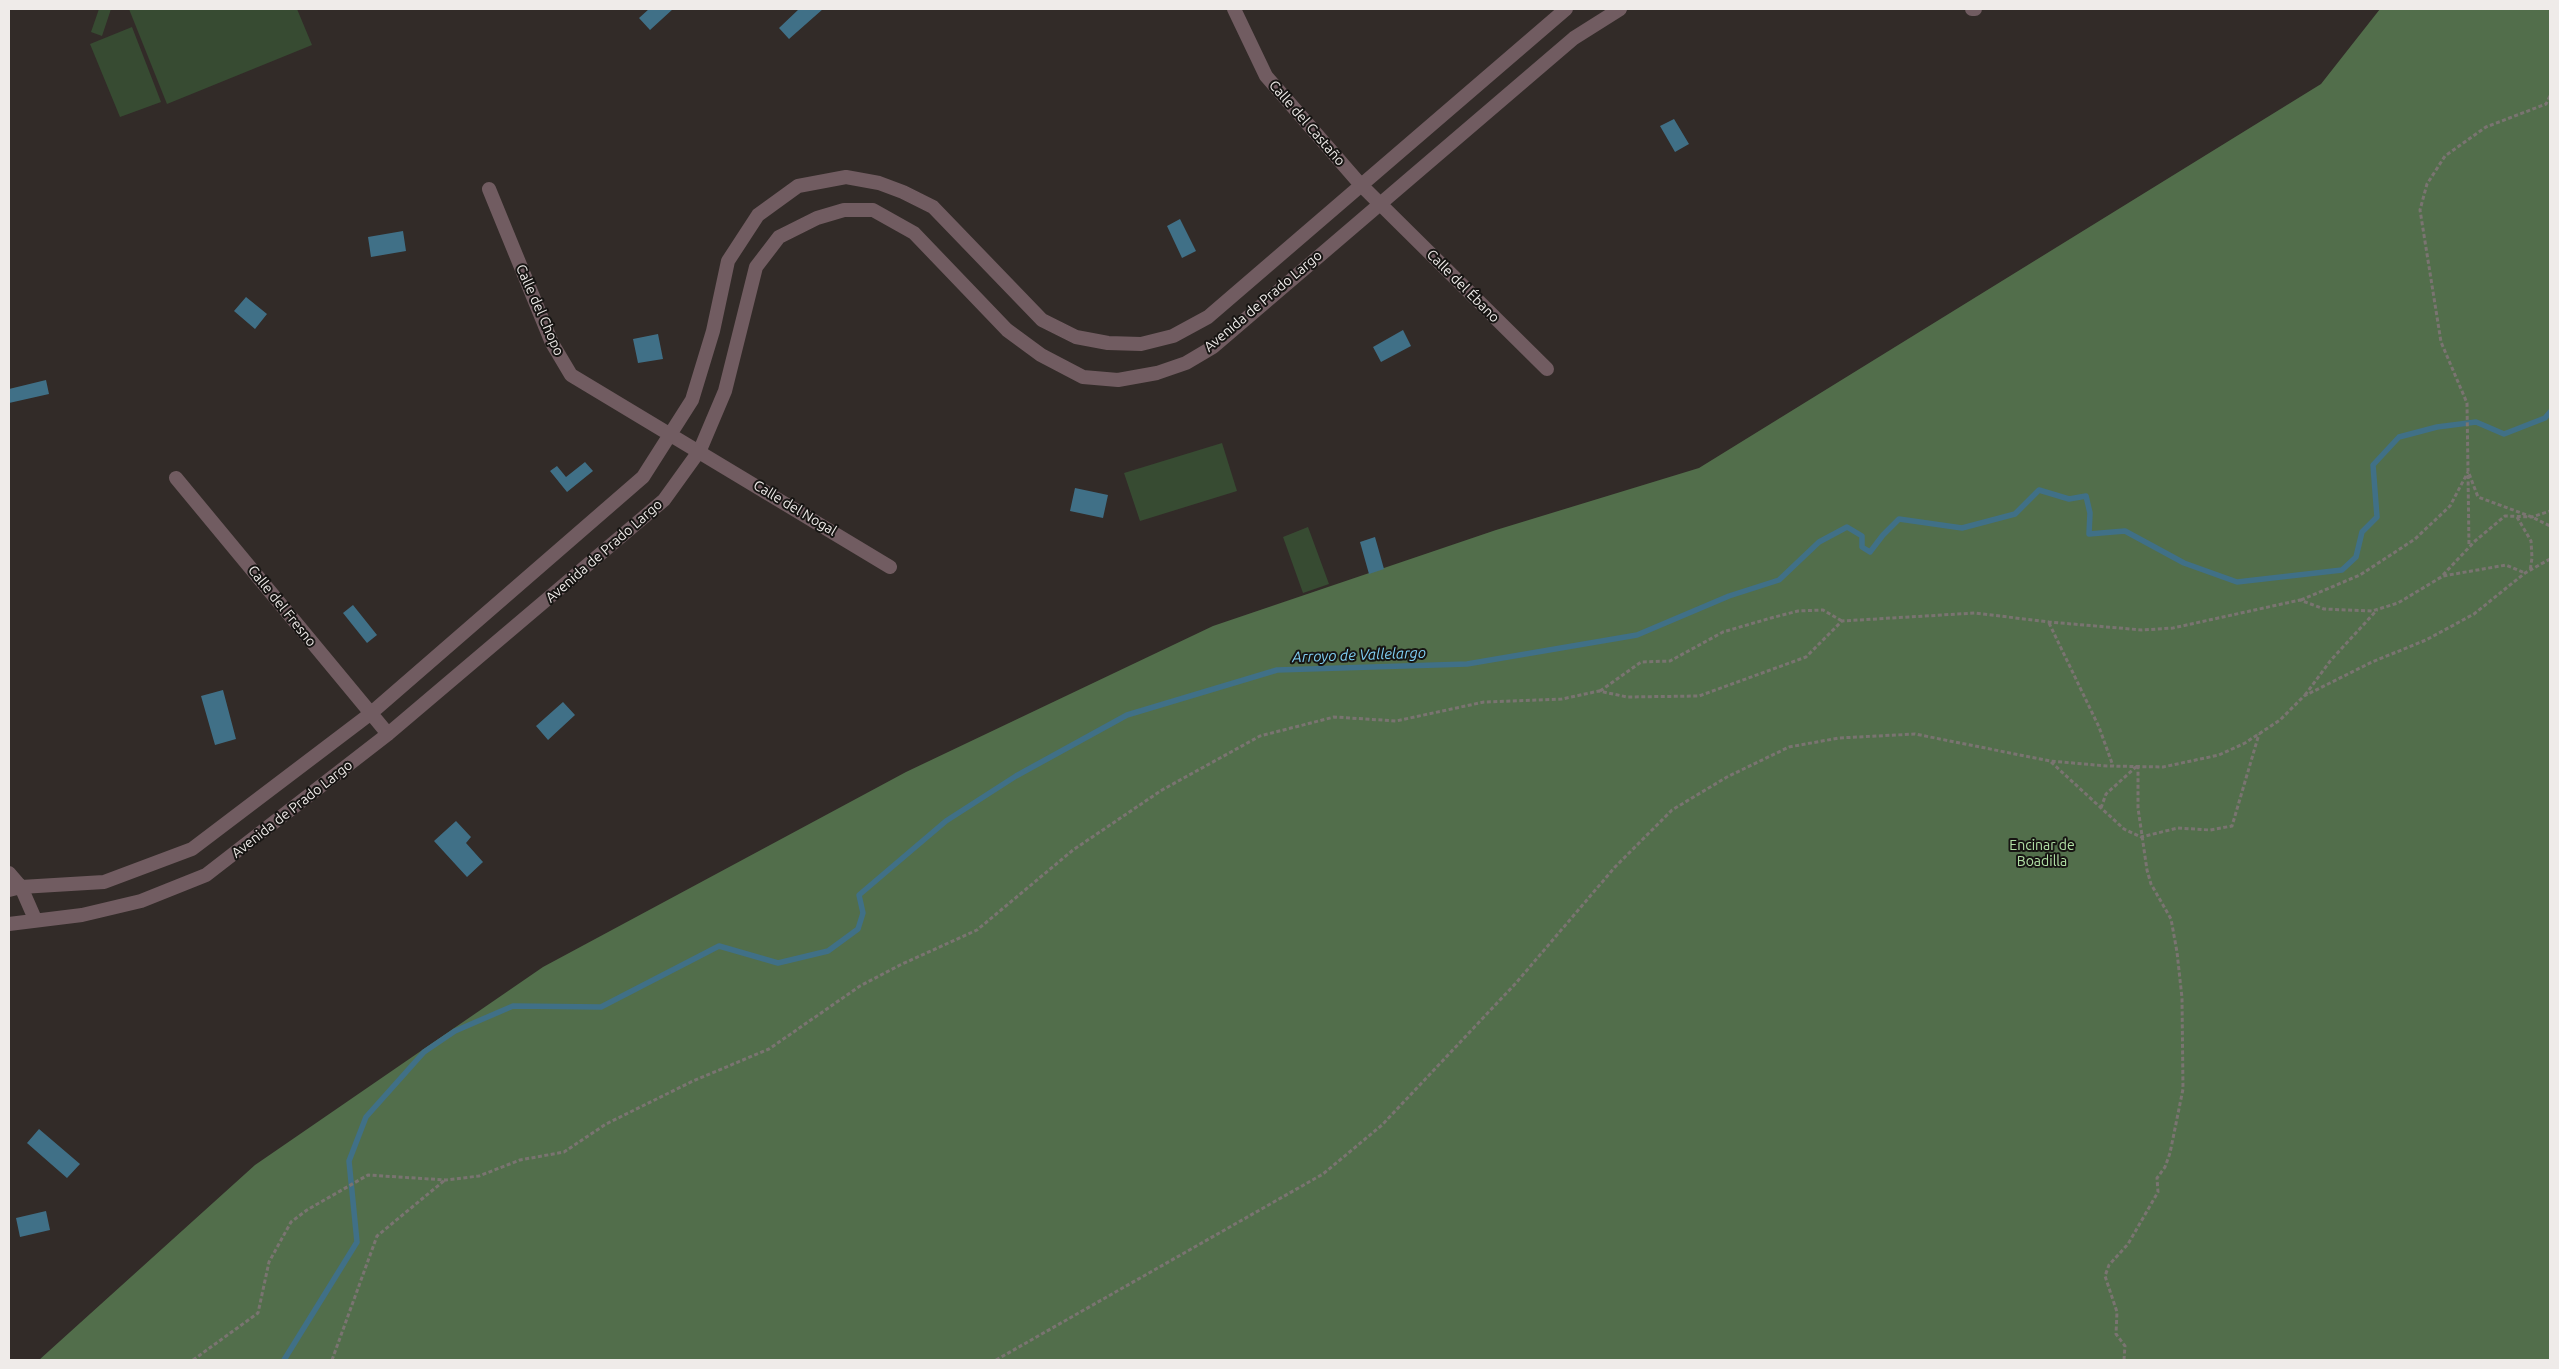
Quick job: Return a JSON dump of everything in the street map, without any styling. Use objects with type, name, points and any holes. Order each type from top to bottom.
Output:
[{"type":"street","name":"Calle del Castaño","points":[[1234,9],[1266,76],[1378,203]]},
{"type":"street","name":"Avenida de Prado Largo","points":[[15,889],[104,882],[192,849],[370,714],[643,477],[692,400],[712,331],[728,261],[758,215],[798,186],[846,177],[879,183],[903,192],[933,208],[1042,320],[1076,337],[1108,343],[1141,344],[1173,336],[1208,316],[1566,9]]},
{"type":"street","name":"Avenida de Prado Largo","points":[[9,924],[82,915],[141,901],[206,876],[388,734],[664,500],[700,450],[725,391],[756,267],[779,237],[817,218],[844,210],[873,210],[914,233],[1007,330],[1041,355],[1083,376],[1118,380],[1157,373],[1186,363],[1213,347],[1378,203],[1574,38],[1620,9]]},
{"type":"street","name":"Calle del Chopo","points":[[489,189],[552,343],[571,374],[700,450]]},
{"type":"street","name":"Calle del Ébano","points":[[1378,203],[1547,369]]},
{"type":"street","name":"Calle del Nogal","points":[[700,450],[890,566]]},
{"type":"street","name":"Calle del Fresno","points":[[176,478],[388,734]]},
{"type":"street","points":[[9,872],[15,889],[35,920]]},
{"type":"path","points":[[2469,547],[2467,403],[2441,342],[2420,210],[2427,184],[2445,156],[2486,127],[2546,104],[2550,96]]},
{"type":"path","points":[[2468,472],[2478,497],[2532,517],[2550,526]]},
{"type":"path","points":[[193,1360],[258,1313],[269,1262],[291,1222],[307,1210],[368,1175],[446,1180],[479,1176],[520,1160],[564,1152],[606,1124],[693,1081],[769,1049],[860,986],[900,965],[977,930],[1073,850],[1162,790],[1260,736],[1334,717],[1396,721],[1484,702],[1562,699],[1599,691],[1641,662],[1670,661],[1723,632],[1798,611],[1822,610],[1842,621],[1975,613],[2142,630],[2172,628],[2300,600],[2360,575],[2415,539],[2450,506],[2468,472]]},
{"type":"path","points":[[2300,600],[2324,609],[2378,610],[2398,603],[2443,576],[2469,547],[2505,516],[2532,517],[2550,511]]},
{"type":"path","points":[[2516,517],[2531,540],[2530,571]]},
{"type":"path","points":[[2304,696],[2372,662],[2426,640],[2466,618],[2524,573],[2550,559]]},
{"type":"path","points":[[2443,576],[2506,565],[2524,573]]},
{"type":"path","points":[[996,1360],[1323,1174],[1382,1125],[1516,983],[1615,868],[1672,810],[1727,777],[1788,747],[1839,738],[1915,734],[2050,761],[2113,766],[2163,767],[2219,755],[2280,720],[2304,696],[2331,660],[2378,610]]},
{"type":"path","points":[[1599,691],[1626,696],[1699,696],[1806,657],[1842,621]]},
{"type":"path","points":[[2049,622],[2078,681],[2113,766]]},
{"type":"path","points":[[2050,761],[2124,829],[2141,837],[2178,828],[2210,830],[2232,826],[2259,733]]},
{"type":"path","points":[[2101,808],[2106,794],[2138,766]]},
{"type":"path","points":[[2124,1360],[2125,1346],[2116,1334],[2117,1312],[2105,1276],[2113,1258],[2128,1244],[2158,1192],[2157,1178],[2165,1167],[2170,1153],[2183,1089],[2182,998],[2178,952],[2171,919],[2151,884],[2141,837],[2138,766]]},
{"type":"path","points":[[332,1360],[377,1236],[446,1180]]},
{"type":"green space","points":[[99,9],[111,9],[102,36],[91,32]]},
{"type":"green space","points":[[129,9],[297,9],[312,45],[167,104]]},
{"type":"green space","name":"Encinar de Boadilla","points":[[2380,9],[2550,9],[2550,1360],[39,1360],[255,1165],[543,967],[906,772],[1213,626],[1496,530],[1699,468],[2321,84]]},
{"type":"green space","points":[[132,27],[161,102],[120,117],[90,44]]},
{"type":"green space","points":[[1222,443],[1237,491],[1140,521],[1124,473]]},
{"type":"green space","points":[[1308,527],[1329,584],[1303,593],[1283,537]]},
{"type":"water","points":[[649,9],[673,9],[650,30],[639,18]]},
{"type":"water","points":[[799,9],[823,9],[789,39],[779,28]]},
{"type":"water","points":[[1674,119],[1689,144],[1675,152],[1660,126]]},
{"type":"water","points":[[1180,219],[1196,251],[1182,258],[1167,226]]},
{"type":"water","points":[[403,231],[406,251],[371,257],[368,237]]},
{"type":"water","points":[[246,297],[267,314],[255,329],[234,311]]},
{"type":"water","points":[[1403,330],[1411,346],[1381,362],[1373,347]]},
{"type":"water","points":[[658,334],[663,359],[638,363],[633,339]]},
{"type":"water","points":[[46,380],[49,394],[9,403],[9,389]]},
{"type":"water","points":[[585,462],[593,471],[567,492],[550,471],[557,466],[566,477]]},
{"type":"water","points":[[1075,488],[1108,495],[1103,518],[1070,511]]},
{"type":"water","points":[[1375,537],[1384,569],[1369,574],[1360,542]]},
{"type":"water","points":[[353,605],[377,635],[367,643],[343,613]]},
{"type":"water","points":[[223,690],[236,739],[215,745],[201,696]]},
{"type":"water","points":[[563,702],[575,715],[548,740],[536,726]]},
{"type":"water","points":[[456,821],[471,837],[466,843],[483,862],[467,877],[434,841]]},
{"type":"water","points":[[39,1129],[80,1164],[67,1178],[27,1143]]},
{"type":"water","points":[[46,1211],[50,1230],[20,1237],[16,1218]]},
{"type":"waterway","name":"Arroyo de Vallelargo","points":[[284,1360],[357,1242],[349,1161],[366,1117],[424,1052],[455,1031],[513,1006],[601,1007],[719,946],[778,963],[828,951],[858,929],[863,913],[859,895],[946,821],[1016,776],[1127,715],[1277,670],[1467,664],[1637,635],[1729,596],[1779,580],[1819,542],[1847,527],[1862,536],[1862,547],[1870,552],[1899,519],[1962,528],[2015,514],[2039,490],[2069,499],[2086,496],[2090,513],[2089,534],[2125,531],[2184,563],[2237,582],[2342,570],[2356,557],[2362,532],[2377,517],[2373,465],[2399,437],[2437,427],[2476,422],[2504,434],[2545,418],[2550,412]]}]
